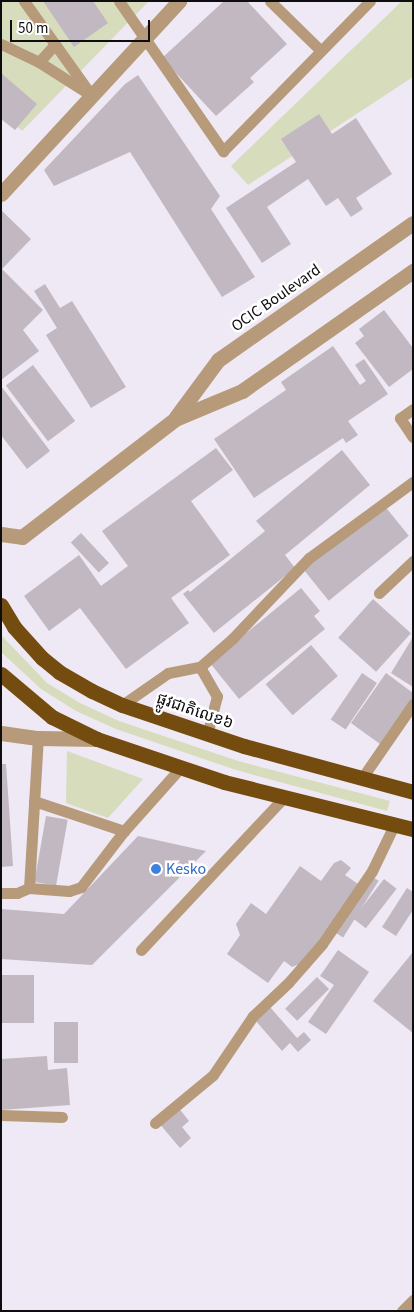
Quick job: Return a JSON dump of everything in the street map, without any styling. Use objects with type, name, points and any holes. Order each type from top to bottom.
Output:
[{"type":"highway","name":"ផ្លូវជាតិលេខ៦","points":[[1,605],[24,638],[59,672],[92,692],[122,705],[207,735],[412,790]]},
{"type":"highway","points":[[1,674],[52,717],[97,739],[224,782],[413,829]]},
{"type":"street","points":[[1,194],[180,1]]},
{"type":"street","name":"OCIC Boulevard","points":[[1,534],[22,537],[175,418],[218,360],[413,223]]},
{"type":"street","name":"OCIC Boulevard","points":[[175,418],[242,391],[413,271]]},
{"type":"street","points":[[1,732],[38,738],[97,739]]},
{"type":"lane","points":[[24,1],[92,96]]},
{"type":"lane","points":[[119,1],[223,151],[370,1]]},
{"type":"lane","points":[[270,1],[322,51]]},
{"type":"lane","points":[[1,44],[39,62],[92,96]]},
{"type":"lane","points":[[39,62],[55,44]]},
{"type":"lane","points":[[413,409],[400,418],[413,437]]},
{"type":"lane","points":[[122,705],[168,673],[200,667],[232,639],[309,558],[413,482]]},
{"type":"lane","points":[[379,593],[413,561]]},
{"type":"lane","points":[[200,667],[217,696],[207,735]]},
{"type":"lane","points":[[362,778],[413,704]]},
{"type":"lane","points":[[29,888],[38,738]]},
{"type":"lane","points":[[1,893],[17,893],[29,888],[76,890],[124,831],[181,767]]},
{"type":"lane","points":[[141,950],[284,797]]},
{"type":"lane","points":[[34,801],[124,831]]},
{"type":"lane","points":[[155,1123],[213,1075],[253,1016],[288,982],[322,944],[372,871],[394,825]]},
{"type":"lane","points":[[1,1115],[62,1117]]},
{"type":"lane","points":[[402,1311],[413,1300]]},
{"type":"green space","points":[[1,1],[149,1],[22,131],[1,112]]},
{"type":"green space","points":[[402,1],[413,1],[413,77],[248,185],[231,166]]},
{"type":"green space","points":[[1,635],[47,683],[80,703],[119,721],[238,761],[390,801],[387,811],[236,770],[116,729],[76,711],[41,689],[1,652]]},
{"type":"green space","points":[[67,751],[143,779],[108,818],[66,803]]},
{"type":"building","points":[[43,1],[93,1],[108,23],[74,47]]},
{"type":"building","points":[[224,1],[247,1],[287,44],[250,78],[254,82],[216,116],[162,58]]},
{"type":"building","points":[[1,73],[37,104],[15,130],[1,119]]},
{"type":"building","points":[[138,75],[220,196],[211,209],[255,277],[222,297],[130,152],[54,186],[44,170],[125,84]]},
{"type":"building","points":[[319,114],[332,134],[356,118],[392,174],[356,198],[363,209],[351,217],[338,198],[326,206],[308,179],[267,207],[291,244],[262,263],[226,208],[296,162],[281,139]]},
{"type":"building","points":[[1,210],[31,239],[2,269],[43,310],[23,330],[39,351],[1,380]]},
{"type":"building","points":[[45,284],[60,308],[72,301],[126,387],[91,408],[46,335],[57,328],[34,291]]},
{"type":"building","points":[[384,310],[413,348],[413,369],[389,387],[355,343],[364,336],[359,329]]},
{"type":"building","points":[[333,346],[360,385],[366,381],[355,365],[364,359],[388,394],[348,421],[358,435],[346,443],[343,438],[254,498],[214,439],[286,390],[281,382]]},
{"type":"building","points":[[33,365],[75,421],[48,441],[6,385]]},
{"type":"building","points":[[1,386],[50,451],[27,469],[1,435]]},
{"type":"building","points":[[216,448],[233,470],[191,501],[230,555],[171,598],[189,623],[126,669],[80,608],[49,631],[24,596],[79,555],[101,586],[128,566],[102,531]]},
{"type":"building","points":[[342,450],[370,485],[285,555],[295,568],[214,633],[183,594],[188,590],[190,592],[265,531],[256,521]]},
{"type":"building","points":[[383,504],[409,536],[329,601],[303,569]]},
{"type":"building","points":[[81,533],[109,563],[99,573],[71,543]]},
{"type":"building","points":[[301,588],[320,611],[314,616],[325,629],[239,699],[210,663]]},
{"type":"building","points":[[373,599],[411,633],[376,672],[338,638]]},
{"type":"building","points":[[413,637],[413,687],[391,673]]},
{"type":"building","points":[[311,645],[338,676],[293,715],[266,684]]},
{"type":"building","points":[[362,673],[377,683],[346,729],[331,719]]},
{"type":"building","points":[[386,673],[413,693],[413,698],[380,744],[351,723]]},
{"type":"building","points":[[1,764],[6,764],[13,866],[1,867]]},
{"type":"building","points":[[46,816],[68,820],[56,886],[34,882]]},
{"type":"building","points":[[138,836],[206,851],[92,965],[1,959],[1,909],[64,914]]},
{"type":"building","points":[[341,860],[351,868],[345,875],[358,884],[304,962],[292,967],[284,961],[268,983],[227,954],[240,935],[236,924],[251,903],[266,914],[300,866],[321,881],[334,863]]},
{"type":"building","points":[[371,876],[379,881],[343,938],[335,933]]},
{"type":"building","points":[[384,879],[397,889],[366,928],[353,918]]},
{"type":"building","points":[[407,888],[413,892],[413,910],[396,936],[382,927]]},
{"type":"building","points":[[338,950],[369,972],[326,1034],[308,1022],[334,985],[320,976]]},
{"type":"building","points":[[413,952],[413,1033],[373,1001]]},
{"type":"building","points":[[1,975],[34,975],[34,1023],[1,1023]]},
{"type":"building","points":[[317,977],[329,989],[297,1021],[285,1009]]},
{"type":"building","points":[[270,1007],[297,1038],[304,1032],[311,1040],[298,1052],[290,1043],[282,1051],[255,1020]]},
{"type":"building","points":[[54,1022],[78,1022],[78,1063],[54,1063]]},
{"type":"building","points":[[47,1056],[48,1070],[67,1068],[70,1105],[1,1110],[1,1059]]},
{"type":"building","points":[[177,1106],[189,1121],[182,1127],[191,1138],[180,1148],[158,1122]]},
{"type":"place","name":"Kesko","points":[[156,869]]}]
